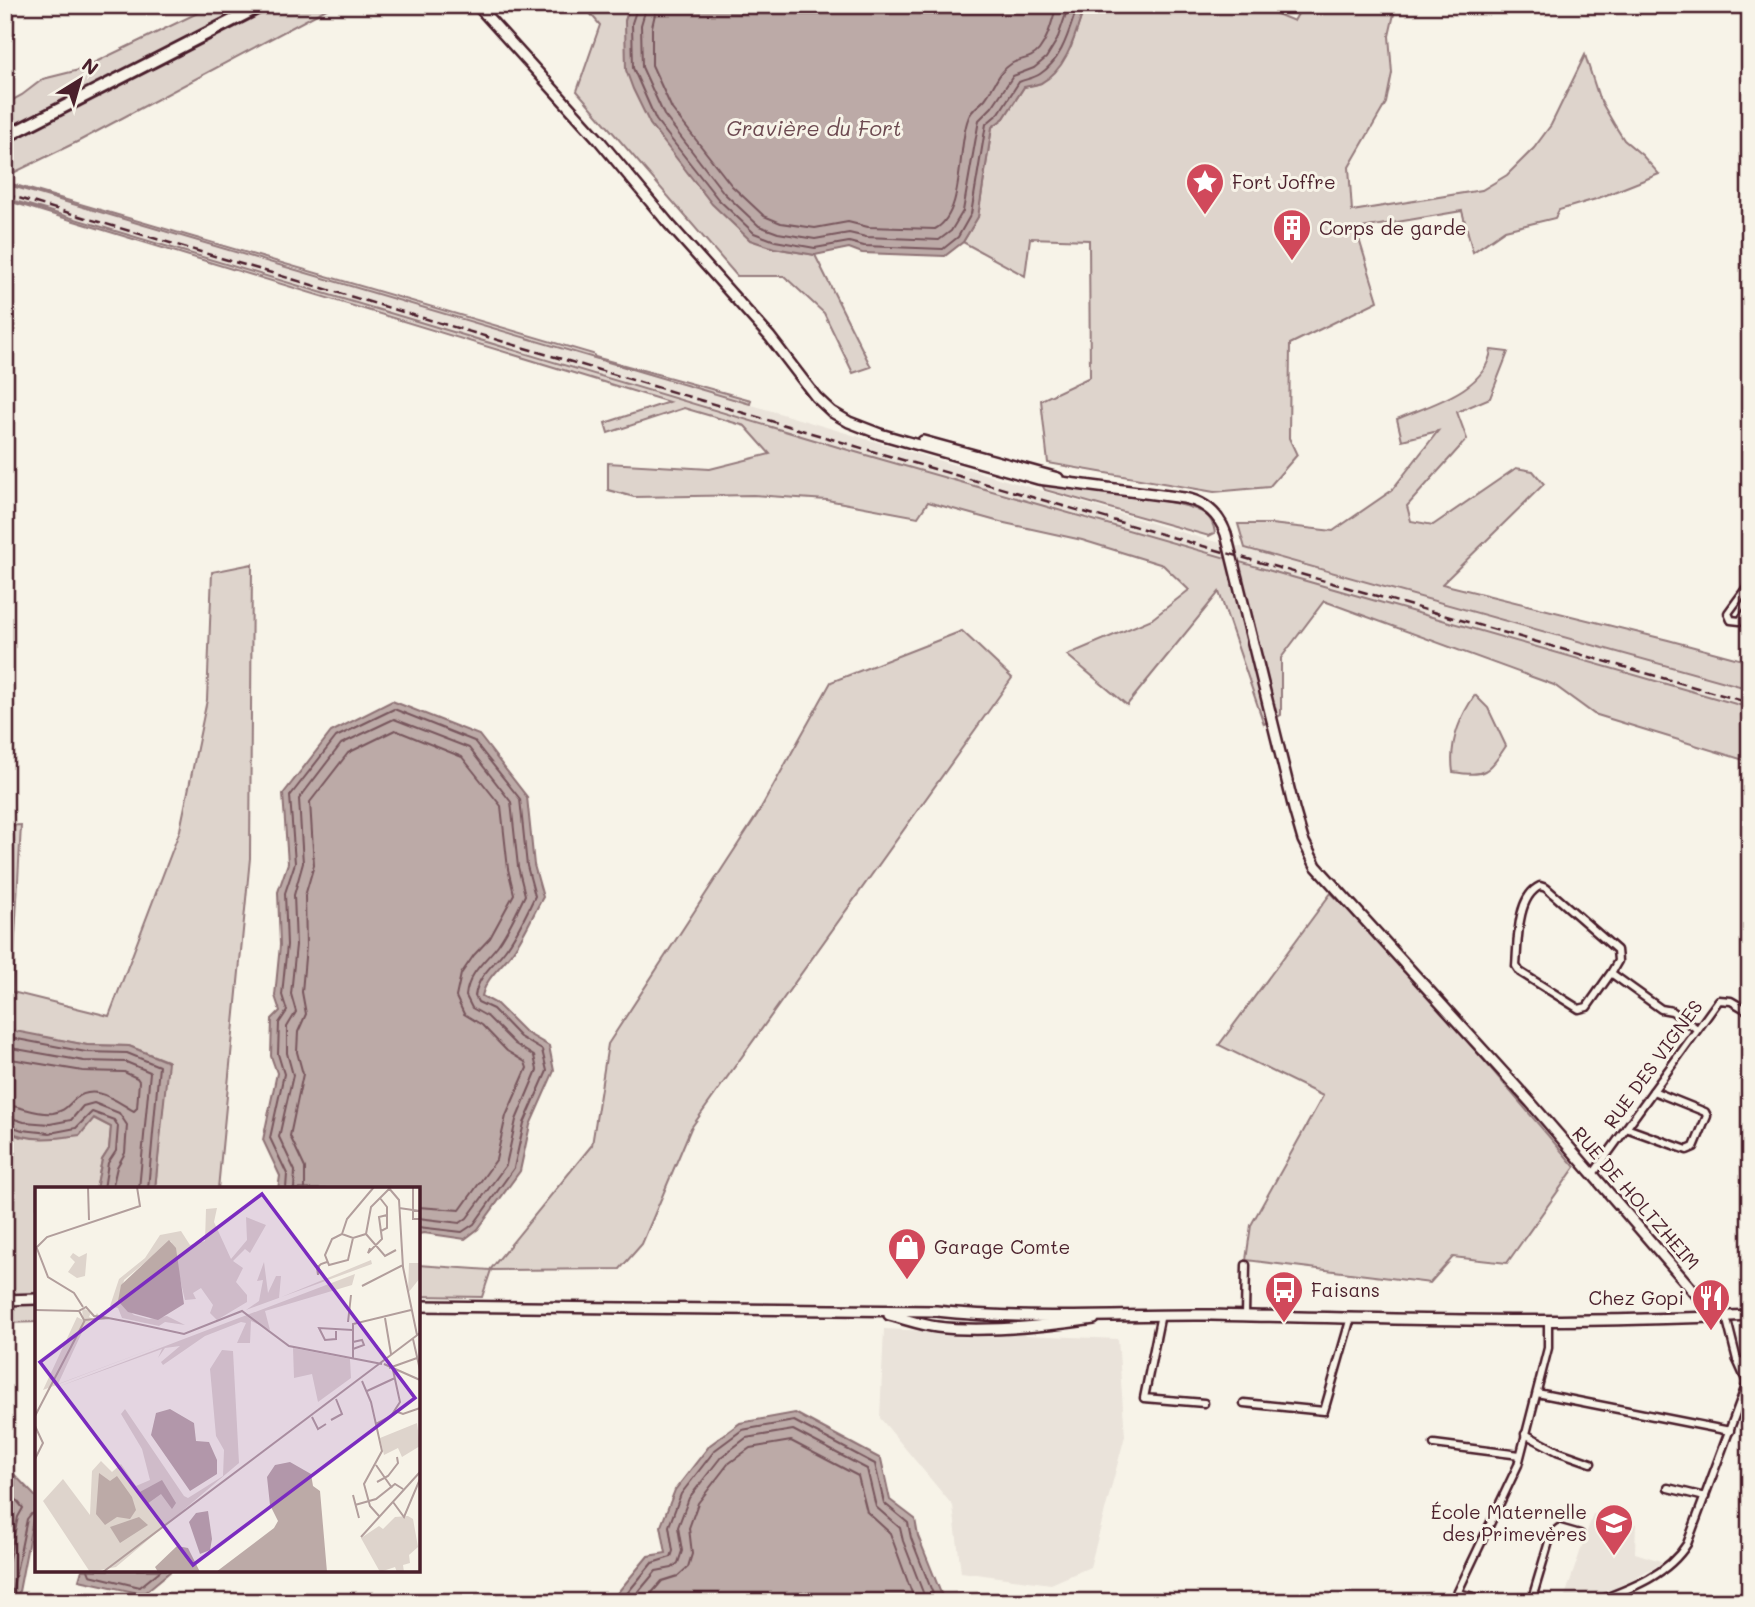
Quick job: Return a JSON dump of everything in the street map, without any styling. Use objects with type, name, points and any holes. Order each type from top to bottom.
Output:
[{"type":"highway","points":[[5,135],[253,5]]},
{"type":"highway","points":[[5,135],[72,105],[263,5]]},
{"type":"main road","points":[[469,5],[511,43]]},
{"type":"main road","points":[[477,5],[511,43]]},
{"type":"main road","name":"RUE DE HOLTZHEIM","points":[[511,43],[770,337],[816,397],[841,418],[880,434],[1030,477],[1191,499],[1207,507],[1221,522],[1228,542],[1294,809],[1311,857],[1321,874],[1404,960],[1531,1102],[1715,1316]]},
{"type":"main road","points":[[5,1302],[35,1299]]},
{"type":"main road","points":[[5,1302],[35,1304]]},
{"type":"main road","points":[[420,1306],[936,1311],[1054,1320]]},
{"type":"main road","points":[[870,1312],[934,1326],[978,1328],[1115,1314],[1548,1321],[1750,1315]]},
{"type":"main road","points":[[978,1328],[979,1315]]},
{"type":"main road","points":[[1002,1315],[1002,1327]]},
{"type":"street","points":[[1750,583],[1728,613],[1731,620],[1740,621],[1750,608]]},
{"type":"street","points":[[1534,888],[1546,888],[1616,950],[1618,961],[1611,973],[1587,1007],[1578,1009],[1520,972],[1516,966],[1523,903],[1534,888]]},
{"type":"street","points":[[1611,973],[1661,1009],[1672,1011],[1697,1029]]},
{"type":"street","name":"RUE DES VIGNES","points":[[1593,1174],[1719,1000],[1731,1001],[1750,1012]]},
{"type":"street","points":[[1626,1128],[1687,1150],[1694,1147],[1707,1116],[1705,1112],[1653,1091]]},
{"type":"street","points":[[1245,1316],[1246,1265]]},
{"type":"street","points":[[1158,1315],[1160,1319],[1143,1398],[1204,1403]]},
{"type":"street","points":[[1595,1602],[1606,1600],[1663,1571],[1679,1557],[1687,1544],[1748,1386],[1737,1360],[1726,1316]]},
{"type":"street","points":[[1244,1402],[1324,1411],[1351,1317]]},
{"type":"street","points":[[1453,1602],[1517,1465],[1548,1348],[1548,1321]]},
{"type":"street","points":[[1737,1360],[1750,1364]]},
{"type":"street","points":[[1537,1393],[1730,1430]]},
{"type":"street","points":[[1740,1403],[1750,1405]]},
{"type":"street","points":[[1525,1434],[1557,1451],[1591,1463]]},
{"type":"street","points":[[1434,1444],[1520,1455]]},
{"type":"street","points":[[1668,1488],[1705,1497]]},
{"type":"street","points":[[1531,1602],[1551,1535],[1559,1528],[1580,1534]]},
{"type":"street","points":[[1458,1592],[1493,1602]]},
{"type":"shaded area","points":[[214,5],[334,5],[79,141],[5,177],[5,104],[43,79],[79,70]]},
{"type":"shaded area","points":[[583,5],[630,5],[625,21],[650,124],[681,161],[774,248],[815,255],[871,367],[853,373],[824,313],[784,276],[737,276],[577,91],[600,25]]},
{"type":"shaded area","points":[[1085,5],[1255,5],[1294,21],[1303,5],[1396,5],[1389,36],[1392,73],[1386,103],[1349,167],[1352,211],[1482,190],[1507,175],[1534,148],[1551,125],[1585,55],[1599,98],[1614,124],[1624,140],[1659,174],[1596,199],[1559,210],[1555,218],[1505,230],[1473,252],[1462,211],[1356,229],[1378,301],[1290,344],[1289,438],[1297,455],[1269,487],[1214,492],[1048,463],[1041,400],[1090,377],[1089,240],[1030,238],[1025,276],[963,242],[978,217],[992,127],[1004,118],[1024,87],[1041,83],[1071,47]]},
{"type":"shaded area","points":[[5,184],[1208,540],[1750,689],[1750,708],[838,447],[5,198]]},
{"type":"shaded area","points":[[5,184],[593,354],[595,357],[751,400],[750,404]]},
{"type":"shaded area","points":[[5,198],[838,447],[1750,708],[1750,762],[1594,714],[1554,685],[1324,601],[1281,658],[1281,715],[1264,724],[1219,592],[1127,705],[1067,655],[1152,619],[1189,590],[1163,565],[1082,540],[1000,522],[928,502],[918,517],[827,500],[753,495],[634,497],[608,490],[608,463],[710,469],[770,454],[745,426],[684,408],[608,433],[605,423],[669,402]]},
{"type":"shaded area","points":[[1491,350],[1508,352],[1490,398],[1457,412],[1467,439],[1407,506],[1411,521],[1433,525],[1516,468],[1533,471],[1544,484],[1442,584],[1750,662],[1750,689],[1245,548],[1238,524],[1271,524],[1333,531],[1391,491],[1438,431],[1402,440],[1397,419],[1454,395],[1467,386],[1479,376],[1487,364]]},
{"type":"shaded area","points":[[1042,485],[1175,503],[1205,514],[1215,533],[1209,536],[1045,490]]},
{"type":"shaded area","points":[[252,564],[250,858],[218,1187],[155,1187],[167,1061],[129,1046],[87,1045],[10,1031],[5,1033],[5,826],[21,825],[12,992],[109,1016],[180,830],[207,700],[212,572]]},
{"type":"shaded area","points":[[962,631],[1012,678],[691,1128],[642,1244],[620,1269],[491,1270],[482,1297],[420,1296],[420,1265],[490,1270],[592,1145],[608,1044],[757,815],[831,682]]},
{"type":"shaded area","points":[[1475,695],[1488,708],[1506,746],[1485,771],[1472,774],[1453,772],[1456,732]]},
{"type":"shaded area","points":[[1331,893],[1398,960],[1575,1167],[1507,1263],[1453,1257],[1430,1283],[1246,1260],[1251,1225],[1323,1096],[1219,1045]]},
{"type":"shaded area","points":[[93,1118],[111,1127],[109,1149],[102,1160],[96,1187],[35,1187],[35,1322],[5,1323],[5,1130],[20,1137]]},
{"type":"shaded area","points":[[884,1329],[1118,1339],[1125,1436],[1090,1567],[1051,1584],[961,1572],[953,1506],[880,1418]]},
{"type":"shaded area","name":"École Maternelle des Primevères","points":[[1593,1514],[1636,1524],[1635,1553],[1664,1562],[1606,1593],[1563,1602]]},
{"type":"water","name":"Gravière du Fort","points":[[630,5],[1085,5],[1070,49],[1058,69],[1041,83],[1024,87],[1004,118],[992,127],[978,217],[963,242],[945,256],[862,253],[849,248],[815,255],[774,248],[750,240],[712,204],[650,124],[626,70],[625,21]]},
{"type":"water","points":[[392,701],[479,735],[527,797],[534,865],[543,897],[519,942],[490,979],[482,996],[497,1004],[525,1032],[549,1046],[554,1071],[530,1125],[520,1171],[478,1229],[465,1239],[420,1234],[420,1187],[278,1187],[280,1176],[263,1140],[277,1073],[271,1056],[272,1019],[280,1011],[275,996],[280,945],[278,892],[288,863],[283,794],[331,732]]},
{"type":"water","points":[[10,1030],[87,1045],[129,1046],[168,1062],[155,1187],[96,1187],[102,1160],[109,1149],[111,1127],[94,1118],[80,1135],[33,1138],[5,1130],[5,1033]]},
{"type":"water","points":[[795,1413],[881,1459],[890,1500],[915,1519],[918,1536],[942,1596],[939,1602],[613,1602],[614,1597],[648,1556],[666,1553],[661,1526],[675,1490],[710,1445],[740,1423]]},
{"type":"water","points":[[5,1465],[35,1496],[35,1508],[17,1602],[5,1602]]},
{"type":"water","points":[[81,1572],[170,1572],[143,1594],[79,1580]]},
{"type":"railway","points":[[5,194],[889,456],[1750,703]]},
{"type":"place","name":"Fort Joffre","points":[[1205,216]]},
{"type":"place","name":"Corps de garde","points":[[1292,262]]},
{"type":"place","name":"Garage Comte","points":[[907,1281]]},
{"type":"place","name":"Faisans","points":[[1284,1324]]},
{"type":"place","name":"Chez Gopi","points":[[1711,1332]]},
{"type":"place","name":"École Maternelle des Primevères","points":[[1614,1557]]}]
